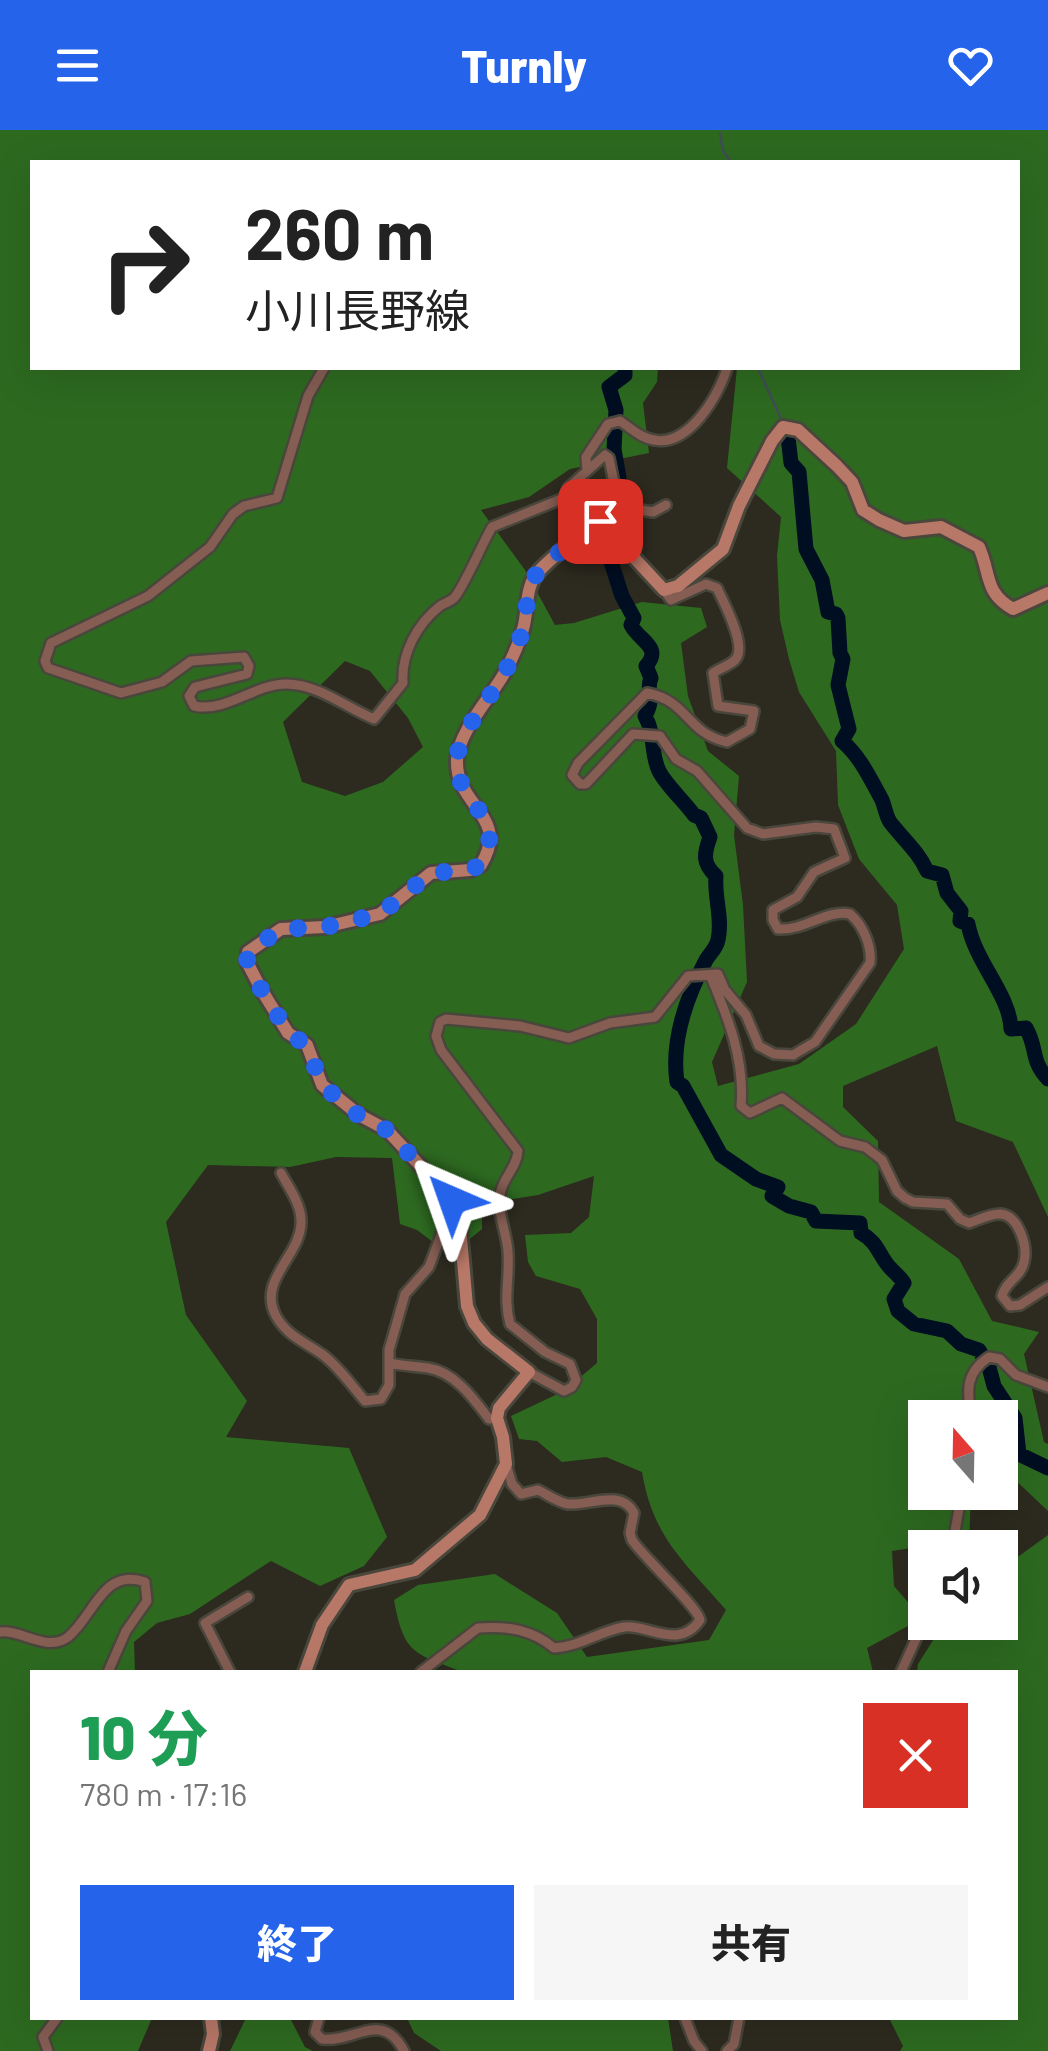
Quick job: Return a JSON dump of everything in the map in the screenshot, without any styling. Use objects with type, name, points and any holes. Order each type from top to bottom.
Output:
[{"type":"main road","points":[[306,1670],[322,1625],[349,1585],[415,1570],[480,1515],[506,1464],[504,1436],[497,1418],[506,1397],[530,1372],[487,1339],[474,1323],[452,1200],[387,1130],[358,1115],[322,1085],[307,1046],[288,1032],[261,989],[247,962],[248,952],[281,929],[325,927],[380,914],[431,873],[470,870],[480,865],[492,837],[486,818],[461,784],[457,758],[467,733],[505,672],[523,629],[535,576],[600,521],[664,590],[678,586],[723,549],[739,506],[772,440],[784,427],[798,430],[837,466],[852,482],[863,510],[879,520],[904,531],[942,527],[979,548],[998,601],[1013,609],[1048,592]]},
{"type":"main road","points":[[209,2051],[211,2020]]},
{"type":"street","points":[[323,370],[308,396],[277,498],[244,506],[233,514],[210,546],[148,596],[50,642],[44,661],[48,668],[121,693],[162,682],[191,661],[244,656],[249,666],[246,674],[195,687],[189,696],[194,706],[203,708],[243,698],[272,685],[294,684],[374,718],[404,683],[402,668],[414,638],[427,619],[454,598],[492,527],[564,498],[568,488],[605,455],[610,458],[614,483],[600,521]]},
{"type":"street","points":[[587,470],[586,457],[605,426],[616,421],[653,440],[677,436],[710,403],[726,370]]},
{"type":"street","points":[[608,505],[653,512],[666,505]]},
{"type":"street","points":[[530,1372],[564,1391],[576,1380],[570,1364],[545,1352],[510,1324],[505,1296],[508,1246],[499,1202],[500,1190],[518,1161],[518,1151],[441,1050],[436,1028],[446,1019],[534,1028],[569,1038],[610,1024],[654,1016],[683,980],[694,973],[721,977],[725,990],[746,1015],[759,1046],[774,1054],[793,1055],[815,1042],[867,971],[871,952],[850,914],[841,912],[785,930],[778,929],[773,920],[773,910],[798,898],[814,872],[845,858],[834,829],[816,827],[763,834],[748,828],[697,771],[676,758],[660,736],[632,734],[586,784],[574,779],[573,770],[578,763],[647,693],[674,702],[694,728],[713,739],[727,742],[750,729],[754,711],[718,706],[712,673],[739,654],[734,623],[717,588],[706,584],[672,600],[664,590]]},
{"type":"street","points":[[711,976],[732,1029],[743,1083],[740,1106],[745,1111],[782,1098],[840,1141],[864,1147],[882,1160],[897,1191],[912,1202],[947,1204],[960,1220],[968,1223],[999,1214],[1007,1216],[1025,1244],[1024,1262],[1019,1274],[1004,1287],[1002,1296],[1010,1306],[1020,1305],[1048,1287]]},
{"type":"street","points":[[281,1173],[302,1220],[296,1240],[273,1282],[270,1296],[278,1320],[290,1335],[325,1356],[365,1401],[382,1400],[386,1394],[390,1385],[388,1350],[405,1294],[429,1267],[444,1226],[443,1204],[428,1183],[430,1176]]},
{"type":"street","points":[[969,1400],[967,1385],[972,1372],[990,1357],[1000,1359],[1016,1375],[1048,1387]]},
{"type":"street","points":[[389,1362],[415,1369],[430,1368],[446,1376],[459,1384],[489,1419],[497,1418]]},
{"type":"street","points":[[425,1670],[478,1628],[520,1629],[554,1648],[566,1648],[627,1626],[659,1634],[680,1634],[697,1626],[700,1620],[698,1610],[632,1540],[634,1514],[626,1502],[615,1499],[565,1504],[538,1490],[521,1494],[512,1484],[506,1464]]},
{"type":"street","points":[[0,1632],[36,1641],[56,1642],[68,1637],[90,1608],[122,1578],[132,1577],[144,1582],[146,1601],[126,1631],[109,1670]]},
{"type":"street","points":[[229,1670],[205,1623],[248,1596]]},
{"type":"street","points":[[902,1670],[915,1640]]},
{"type":"street","points":[[48,2051],[43,2037],[56,2020]]},
{"type":"street","points":[[319,2020],[316,2032],[322,2039],[329,2041],[380,2030],[390,2033],[404,2051]]},
{"type":"street","points":[[686,2020],[702,2051]]},
{"type":"street","points":[[727,2051],[734,2044],[740,2020]]},
{"type":"green space","points":[[0,130],[1048,130],[1048,1217],[1013,1142],[956,1121],[937,1046],[843,1086],[843,1107],[878,1141],[879,1202],[959,1259],[992,1321],[1039,1332],[1024,1354],[1044,1442],[1048,1444],[1048,1511],[1018,1483],[1018,1400],[908,1400],[908,1510],[970,1510],[970,1530],[908,1530],[908,1549],[892,1551],[894,1586],[908,1602],[908,1626],[867,1648],[872,1670],[458,1670],[433,1660],[407,1642],[394,1600],[418,1585],[495,1574],[557,1613],[587,1657],[709,1640],[726,1610],[662,1532],[642,1472],[606,1457],[562,1462],[537,1441],[519,1439],[511,1416],[564,1391],[597,1363],[597,1319],[580,1289],[536,1276],[528,1262],[525,1235],[571,1233],[589,1217],[594,1176],[538,1195],[482,1204],[482,1229],[450,1255],[417,1230],[400,1224],[392,1158],[336,1157],[290,1167],[208,1165],[166,1222],[186,1315],[247,1401],[226,1437],[349,1448],[387,1537],[364,1566],[320,1586],[271,1561],[190,1614],[157,1623],[134,1642],[135,1670],[30,1670],[30,2020],[151,2020],[138,2051],[0,2051]],"holes":[[[30,160],[1020,160],[1020,370],[737,370],[727,468],[781,517],[777,556],[780,620],[789,659],[799,692],[836,751],[838,805],[859,859],[897,905],[904,949],[856,1024],[799,1064],[718,1086],[712,1062],[747,982],[734,835],[739,776],[708,751],[688,696],[681,643],[707,627],[701,608],[642,602],[555,625],[525,570],[481,510],[529,497],[570,469],[649,453],[643,403],[657,382],[658,370],[30,370]],[[345,661],[370,671],[408,718],[423,747],[383,782],[345,796],[302,782],[283,722]]]},
{"type":"green space","points":[[1048,1535],[1048,2051],[900,2051],[903,2046],[890,2020],[1018,2020],[1018,1670],[917,1670],[933,1640],[1018,1640],[1018,1557]]},
{"type":"green space","points":[[245,2020],[291,2020],[305,2047],[313,2051],[230,2051]]},
{"type":"green space","points":[[408,2020],[668,2020],[673,2051],[441,2051],[414,2033]]},
{"type":"waterway","points":[[720,133],[723,151],[730,160]]},
{"type":"waterway","points":[[625,370],[625,375],[609,387],[616,410],[614,449],[619,478],[602,534],[622,596],[634,618],[631,625],[651,649],[646,666],[651,678],[645,716],[656,764],[694,815],[701,818],[710,837],[706,858],[716,876],[719,916],[717,943],[699,974],[682,1019],[676,1051],[677,1082],[683,1086],[721,1155],[756,1179],[778,1187],[772,1196],[811,1212],[816,1221],[860,1223],[861,1233],[904,1283],[894,1299],[898,1311],[914,1324],[947,1331],[961,1344],[979,1350],[994,1386],[1015,1418],[1019,1454],[1048,1468]]},
{"type":"waterway","points":[[759,370],[782,421]]},
{"type":"waterway","points":[[788,437],[791,463],[799,472],[806,549],[822,580],[828,612],[838,618],[843,659],[838,685],[849,729],[842,741],[865,769],[890,822],[927,871],[942,875],[947,893],[961,911],[960,921],[968,924],[1005,1004],[1011,1029],[1026,1028],[1039,1066],[1048,1079]]},
{"type":"route","points":[[452,1200],[387,1130],[358,1115],[322,1085],[307,1046],[288,1032],[261,989],[247,962],[248,952],[281,929],[306,930],[380,914],[431,873],[470,870],[480,865],[492,837],[486,818],[461,784],[457,758],[467,733],[505,672],[523,629],[535,576],[600,521]]}]
